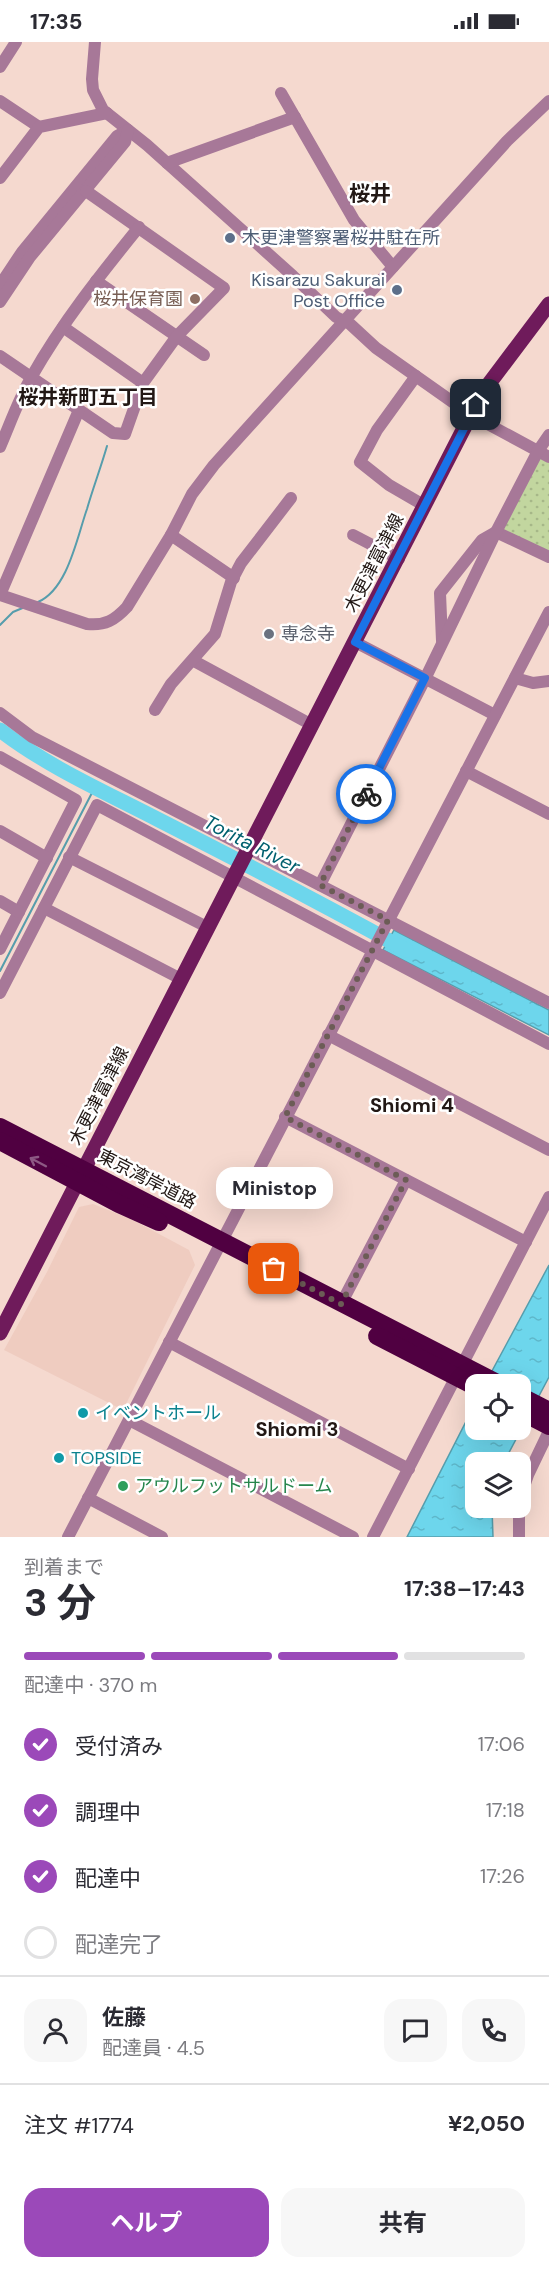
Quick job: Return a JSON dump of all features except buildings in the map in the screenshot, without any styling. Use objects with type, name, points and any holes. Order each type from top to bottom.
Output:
[{"type":"highway","name":"東京湾岸道路","points":[[0,1127],[80,1176]]},
{"type":"highway","name":"東京湾岸道路","points":[[0,1141],[80,1176],[468,1374]]},
{"type":"highway","name":"東京湾岸道路","points":[[218,1246],[341,1304],[459,1371],[465,1377]]},
{"type":"highway","points":[[531,1402],[549,1411]]},
{"type":"highway","points":[[531,1418],[549,1429]]},
{"type":"main road","name":"木更津富津線","points":[[0,1333],[471,415],[496,373],[549,304]]},
{"type":"street","points":[[0,67],[16,42]]},
{"type":"street","points":[[95,42],[93,90],[107,113],[167,163],[336,317],[350,324],[376,348],[471,415],[543,454]]},
{"type":"street","points":[[281,93],[354,220],[393,267]]},
{"type":"street","points":[[0,101],[39,127]]},
{"type":"street","points":[[79,410],[0,595],[87,624],[98,625],[118,617],[127,607],[171,535],[192,494],[214,465],[507,141],[549,101]]},
{"type":"street","points":[[0,178],[39,127],[107,113]]},
{"type":"street","points":[[167,163],[295,117]]},
{"type":"street","points":[[2,287],[30,258],[86,191],[125,142],[128,130]]},
{"type":"street","points":[[0,302],[2,287],[22,252],[117,136],[128,130]]},
{"type":"street","points":[[0,356],[113,433],[125,434],[143,383],[177,336],[224,288],[86,191]]},
{"type":"street","points":[[0,447],[31,377],[96,280],[139,227]]},
{"type":"street","points":[[96,280],[204,355]]},
{"type":"street","points":[[63,327],[143,383]]},
{"type":"street","points":[[416,376],[377,430],[360,462],[389,485],[425,506]]},
{"type":"street","points":[[320,885],[496,532],[543,454],[549,435]]},
{"type":"street","points":[[155,710],[171,684],[194,661],[215,634],[234,578],[242,563],[291,498]]},
{"type":"street","points":[[496,532],[549,557]]},
{"type":"street","points":[[442,643],[440,593],[482,540],[496,532]]},
{"type":"street","points":[[171,535],[234,578]]},
{"type":"street","points":[[353,535],[399,559]]},
{"type":"street","points":[[68,1537],[549,612]]},
{"type":"street","points":[[355,642],[495,716]]},
{"type":"street","points":[[194,661],[312,725]]},
{"type":"street","points":[[515,678],[533,683],[549,681]]},
{"type":"street","points":[[0,713],[32,737],[549,1003]]},
{"type":"street","points":[[0,757],[94,809]]},
{"type":"street","points":[[466,771],[549,814]]},
{"type":"street","points":[[0,949],[76,800]]},
{"type":"street","points":[[0,993],[97,805],[549,1044]]},
{"type":"street","points":[[0,831],[47,858]]},
{"type":"street","points":[[69,857],[207,927]]},
{"type":"street","points":[[0,901],[19,912]]},
{"type":"street","points":[[44,908],[180,979]]},
{"type":"street","points":[[328,1035],[549,1150]]},
{"type":"street","points":[[285,1117],[526,1242]]},
{"type":"street","points":[[341,1304],[406,1180]]},
{"type":"street","points":[[374,1537],[549,1197]]},
{"type":"street","points":[[170,1342],[409,1469]]},
{"type":"street","points":[[129,1420],[353,1537]]},
{"type":"street","points":[[531,1468],[549,1429]]},
{"type":"street","points":[[88,1498],[162,1537]]},
{"type":"street","points":[[519,1518],[519,1537]]},
{"type":"shaded area","points":[[93,1204],[131,1219],[189,1250],[195,1265],[123,1410],[4,1350],[47,1272],[79,1207]]},
{"type":"green space","points":[[539,458],[549,463],[549,555],[501,533]]},
{"type":"water","points":[[394,930],[549,1010],[549,1035],[383,950]]},
{"type":"water","points":[[549,1265],[549,1377],[531,1411],[531,1374],[490,1374]]},
{"type":"water","points":[[465,1424],[465,1440],[516,1440],[509,1452],[465,1452],[465,1518],[492,1518],[493,1537],[407,1537]]},
{"type":"waterway","points":[[38,602],[57,586],[70,561],[107,446]]},
{"type":"waterway","points":[[0,625],[13,612],[25,607]]},
{"type":"waterway","name":"Torita River","points":[[0,730],[38,756],[77,778],[406,950]]},
{"type":"waterway","points":[[0,971],[95,787]]},
{"type":"way so far","points":[[274,1269],[341,1304],[406,1180],[285,1117],[388,920],[320,885],[366,794]]},
{"type":"place","name":"木更津警察署桜井駐在所","points":[[230,238]]},
{"type":"place","name":"Kisarazu Sakurai Post Office","points":[[397,290]]},
{"type":"place","name":"桜井保育園","points":[[195,299]]},
{"type":"place","name":"専念寺","points":[[269,634]]},
{"type":"place","name":"Ministop","points":[[274,1269]]},
{"type":"place","name":"イベントホール","points":[[83,1413]]},
{"type":"place","name":"TOPSIDE","points":[[59,1458]]},
{"type":"place","name":"アウルフットサルドーム","points":[[123,1486]]},
{"type":"district","name":"桜井","points":[[370,194]]},
{"type":"district","name":"桜井新町五丁目","points":[[88,397]]},
{"type":"district","name":"Shiomi 4","points":[[412,1105]]},
{"type":"district","name":"Shiomi 3","points":[[297,1429]]},
{"type":"route","points":[[366,794],[425,678],[355,642],[476,405]]}]
